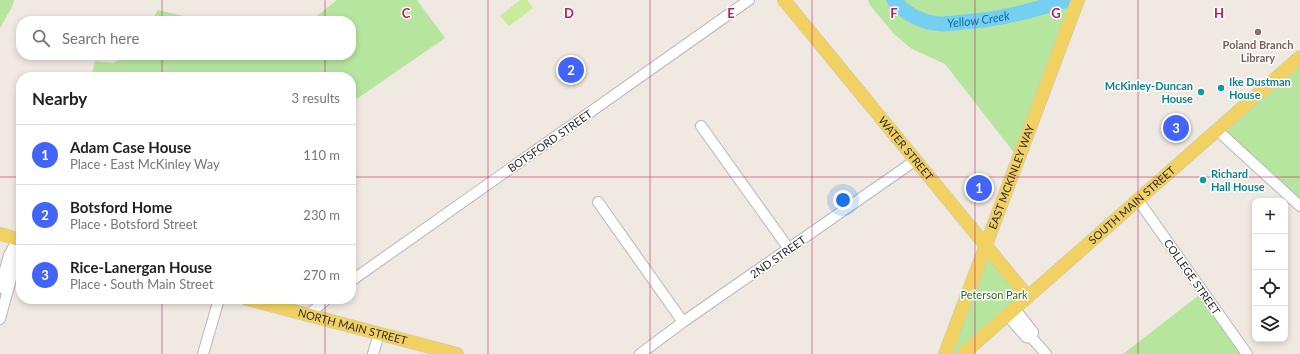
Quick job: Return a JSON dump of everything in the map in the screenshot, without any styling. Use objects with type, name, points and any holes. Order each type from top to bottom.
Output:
[{"type":"main road","name":"WATER STREET","points":[[784,0],[1028,297]]},
{"type":"main road","name":"EAST MCKINLEY WAY","points":[[945,354],[1078,0]]},
{"type":"main road","name":"SOUTH MAIN STREET","points":[[963,354],[1300,57]]},
{"type":"main road","points":[[0,234],[16,239]]},
{"type":"main road","name":"NORTH MAIN STREET","points":[[266,304],[457,354]]},
{"type":"street","name":"BOTSFORD STREET","points":[[356,277],[749,0]]},
{"type":"street","points":[[701,126],[789,249]]},
{"type":"street","points":[[1217,130],[1300,206]]},
{"type":"street","name":"2ND STREET","points":[[640,354],[683,322],[916,160]]},
{"type":"street","name":"COLLEGE STREET","points":[[1138,200],[1247,354]]},
{"type":"street","points":[[598,202],[683,322]]},
{"type":"street","points":[[0,288],[9,255],[16,245]]},
{"type":"street","points":[[0,319],[16,261]]},
{"type":"street","points":[[203,354],[218,304]]},
{"type":"street","points":[[308,315],[321,304]]},
{"type":"street","points":[[1011,312],[1026,337],[1032,338],[1046,354]]},
{"type":"street","points":[[373,354],[379,334]]},
{"type":"green space","points":[[0,0],[14,0],[12,7],[0,28]]},
{"type":"green space","points":[[337,0],[417,0],[445,38],[356,98],[356,72],[92,72],[95,61],[113,63],[118,60],[356,60],[356,16],[317,16]]},
{"type":"green space","points":[[520,0],[527,0],[533,8],[509,26],[500,16]]},
{"type":"green space","points":[[868,0],[1078,0],[1019,159],[945,64],[912,49],[894,34],[870,5]]},
{"type":"green space","points":[[158,10],[184,16],[154,16]]},
{"type":"green space","points":[[1300,57],[1300,206],[1217,130]]},
{"type":"green space","name":"Peterson Park","points":[[986,246],[1028,297],[963,354],[945,354]]},
{"type":"green space","points":[[1203,292],[1247,354],[1123,354]]},
{"type":"waterway","name":"Yellow Creek","points":[[894,0],[903,10],[915,17],[928,22],[941,24],[1003,17],[1067,0]]},
{"type":"place","name":"Poland Branch Library","points":[[1258,32]]},
{"type":"place","name":"Botsford Home","points":[[571,70]]},
{"type":"place","name":"Ike Dustman House","points":[[1221,88]]},
{"type":"place","name":"McKinley-Duncan House","points":[[1201,92]]},
{"type":"place","name":"Rice-Lanergan House","points":[[1176,128]]},
{"type":"place","name":"Richard Hall House","points":[[1203,180]]},
{"type":"place","name":"Adam Case House","points":[[979,188]]}]
